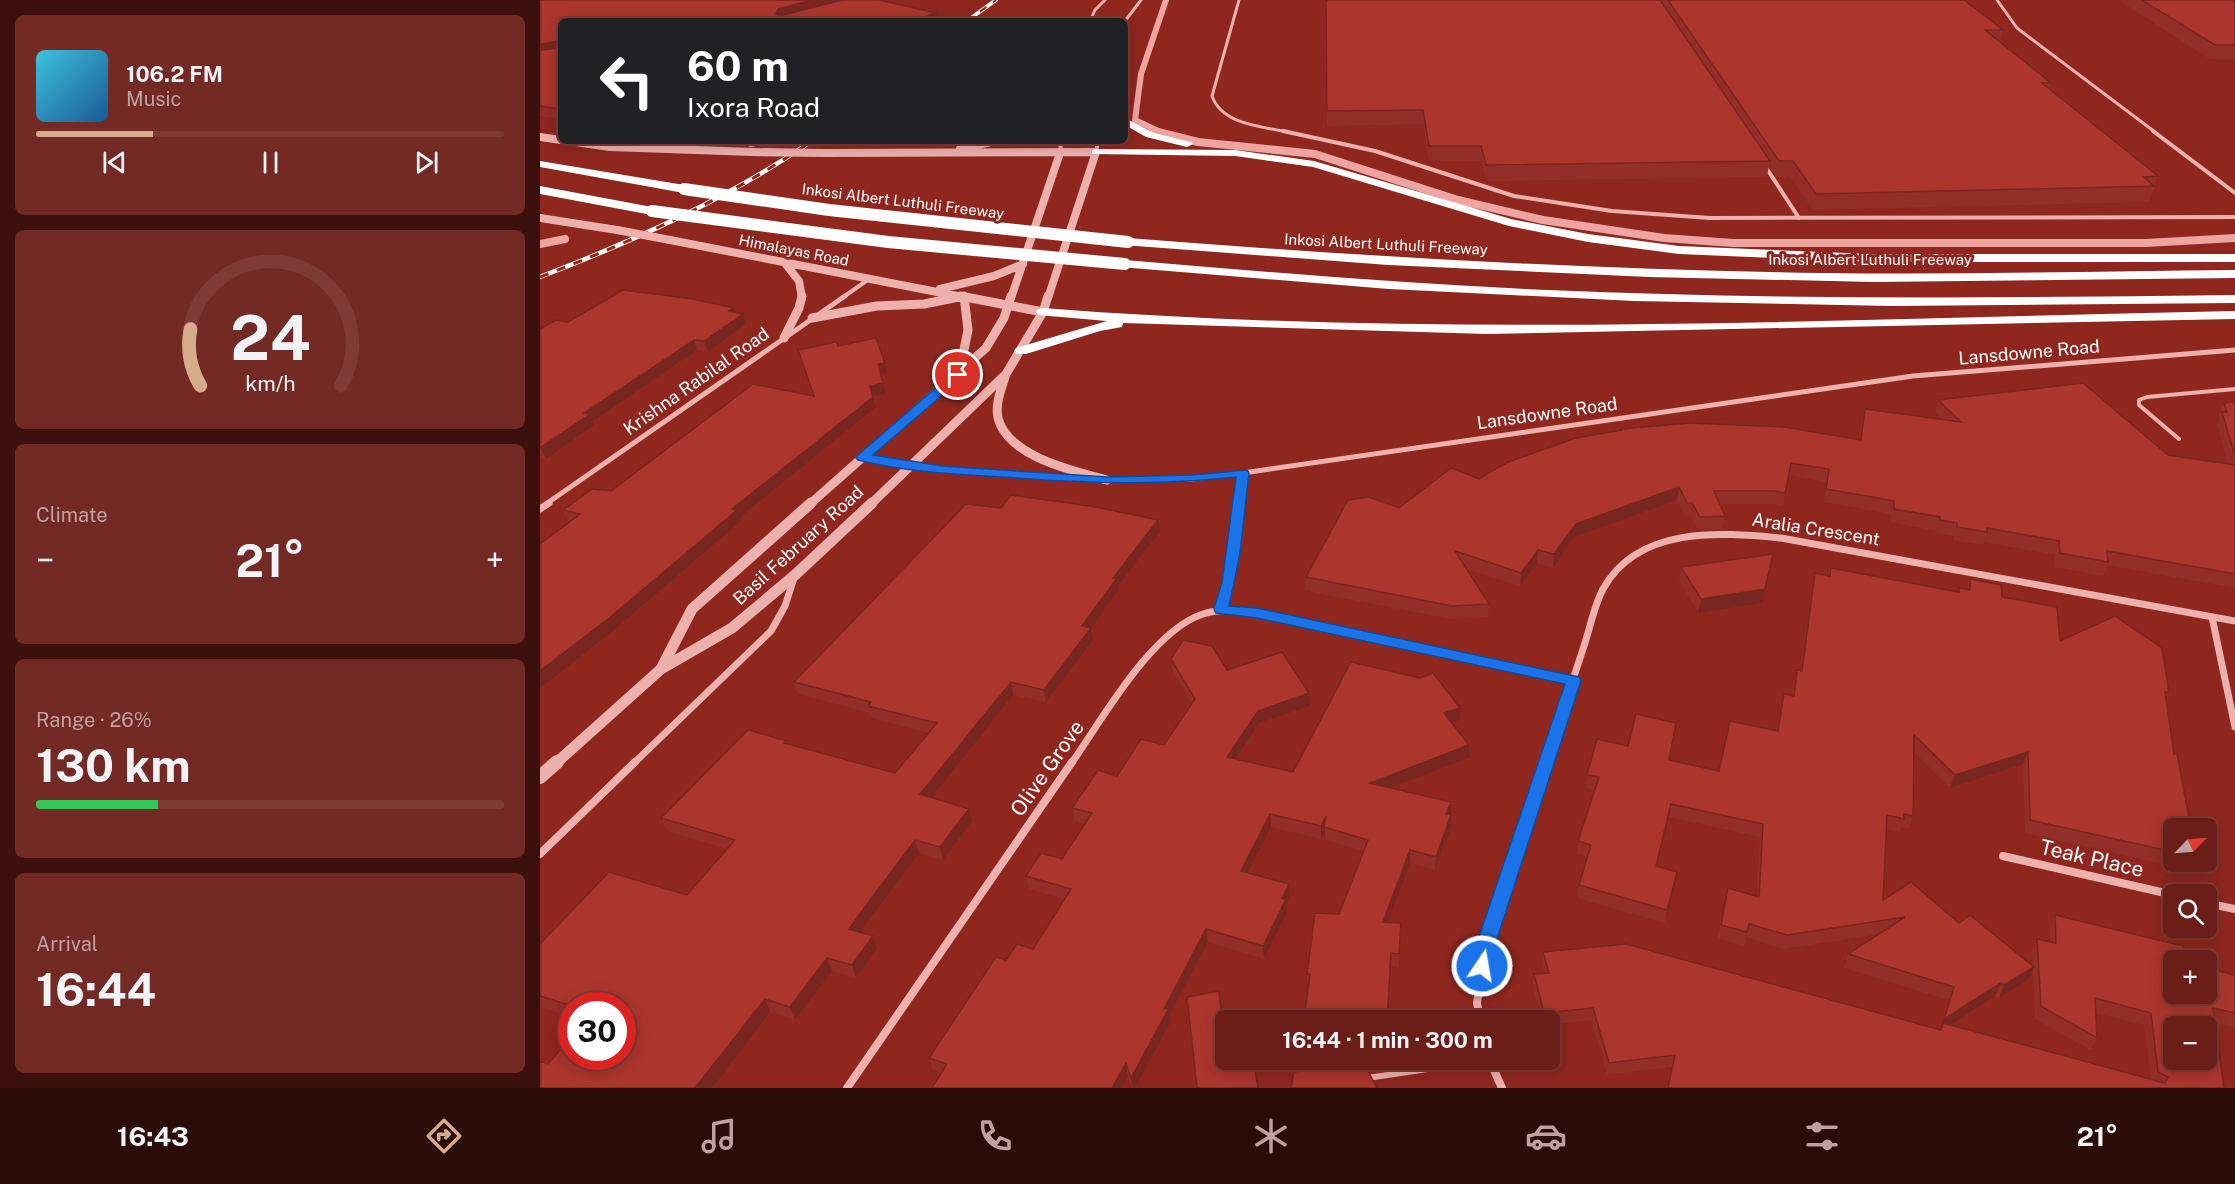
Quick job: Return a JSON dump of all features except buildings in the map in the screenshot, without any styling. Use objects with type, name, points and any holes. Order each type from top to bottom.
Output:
[{"type":"highway","points":[[1128,123],[1150,135],[1235,153],[1314,164],[1509,222],[1588,238],[1679,250],[1871,258],[2235,258]]},
{"type":"highway","points":[[1097,146],[1235,153]]},
{"type":"highway","name":"Inkosi Albert Luthuli Freeway","points":[[540,164],[684,189],[829,210],[1128,242],[1412,263],[1825,277],[2235,274]]},
{"type":"highway","points":[[540,190],[652,211],[831,237],[1125,264],[1546,294],[1722,300],[1975,303],[2235,299]]},
{"type":"highway","points":[[1043,312],[1145,320],[1487,330],[2235,315]]},
{"type":"highway","points":[[1021,351],[1098,327],[1145,320]]},
{"type":"street","points":[[1091,18],[1105,0]]},
{"type":"street","points":[[1127,18],[1141,0]]},
{"type":"street","points":[[1239,0],[1212,96],[1216,107],[1227,116],[1255,125],[1375,152],[1515,196],[1612,211],[1710,218],[2235,217]]},
{"type":"street","points":[[1997,0],[2017,28],[2235,193]]},
{"type":"street","points":[[540,137],[558,140]]},
{"type":"street","points":[[589,144],[610,147],[753,152],[933,154],[1060,153],[1097,146]]},
{"type":"street","points":[[933,154],[981,144]]},
{"type":"street","points":[[1060,153],[1061,144]]},
{"type":"street","name":"Basil February Road","points":[[540,777],[661,669],[732,628],[795,575],[1006,374],[1043,312],[1097,146]]},
{"type":"street","name":"Basil February Road","points":[[661,669],[692,609],[986,348],[1004,318],[1060,153]]},
{"type":"street","points":[[1760,158],[1799,218]]},
{"type":"street","name":"Himalayas Road","points":[[540,218],[617,230],[1043,312]]},
{"type":"street","points":[[784,262],[792,269],[800,282],[803,295],[802,305],[784,338]]},
{"type":"street","points":[[933,290],[984,279],[1023,264]]},
{"type":"street","name":"Krishna Rabilal Road","points":[[540,509],[870,278]]},
{"type":"street","points":[[812,318],[860,309],[924,304],[964,296],[969,330],[958,375]]},
{"type":"street","name":"Lansdowne Road","points":[[863,458],[912,466],[1107,480],[1191,479],[1913,376],[2235,350]]},
{"type":"street","points":[[1006,374],[998,401],[998,416],[1003,429],[1014,442],[1042,459],[1107,480]]},
{"type":"street","points":[[1243,473],[1234,554],[1221,609],[1257,613],[1574,681]]},
{"type":"street","name":"Aralia Crescent","points":[[1478,1010],[1477,1003],[1485,948],[1602,591],[1621,565],[1649,546],[1684,537],[1735,533],[1781,538],[2235,621]]},
{"type":"street","points":[[540,854],[771,631],[785,606],[795,575]]},
{"type":"street","name":"Olive Grove","points":[[847,1088],[1156,644],[1179,625],[1221,609]]},
{"type":"street","points":[[2212,617],[2235,727]]},
{"type":"street","name":"Teak Place","points":[[2002,856],[2163,893]]},
{"type":"street","points":[[2217,905],[2235,909]]},
{"type":"street","points":[[1494,1070],[1502,1088]]},
{"type":"lane","points":[[2179,439],[2144,412],[2139,405],[2139,400],[2147,397],[2235,389]]},
{"type":"lane","points":[[1358,1079],[1417,1070]]},
{"type":"waterway","points":[[1160,132],[1135,120],[1141,74],[1166,0]]},
{"type":"waterway","points":[[1154,131],[1198,142],[1315,154],[1458,200],[1543,220],[1664,238],[1733,243],[2146,243],[2235,238]]},
{"type":"waterway","points":[[540,244],[565,239]]},
{"type":"railway","points":[[971,18],[996,0]]},
{"type":"railway","points":[[540,277],[680,217],[747,182],[807,144]]},
{"type":"route","points":[[958,375],[863,458],[942,470],[1107,480],[1191,479],[1243,473],[1234,554],[1221,609],[1257,613],[1574,681],[1485,948],[1482,966]]}]
